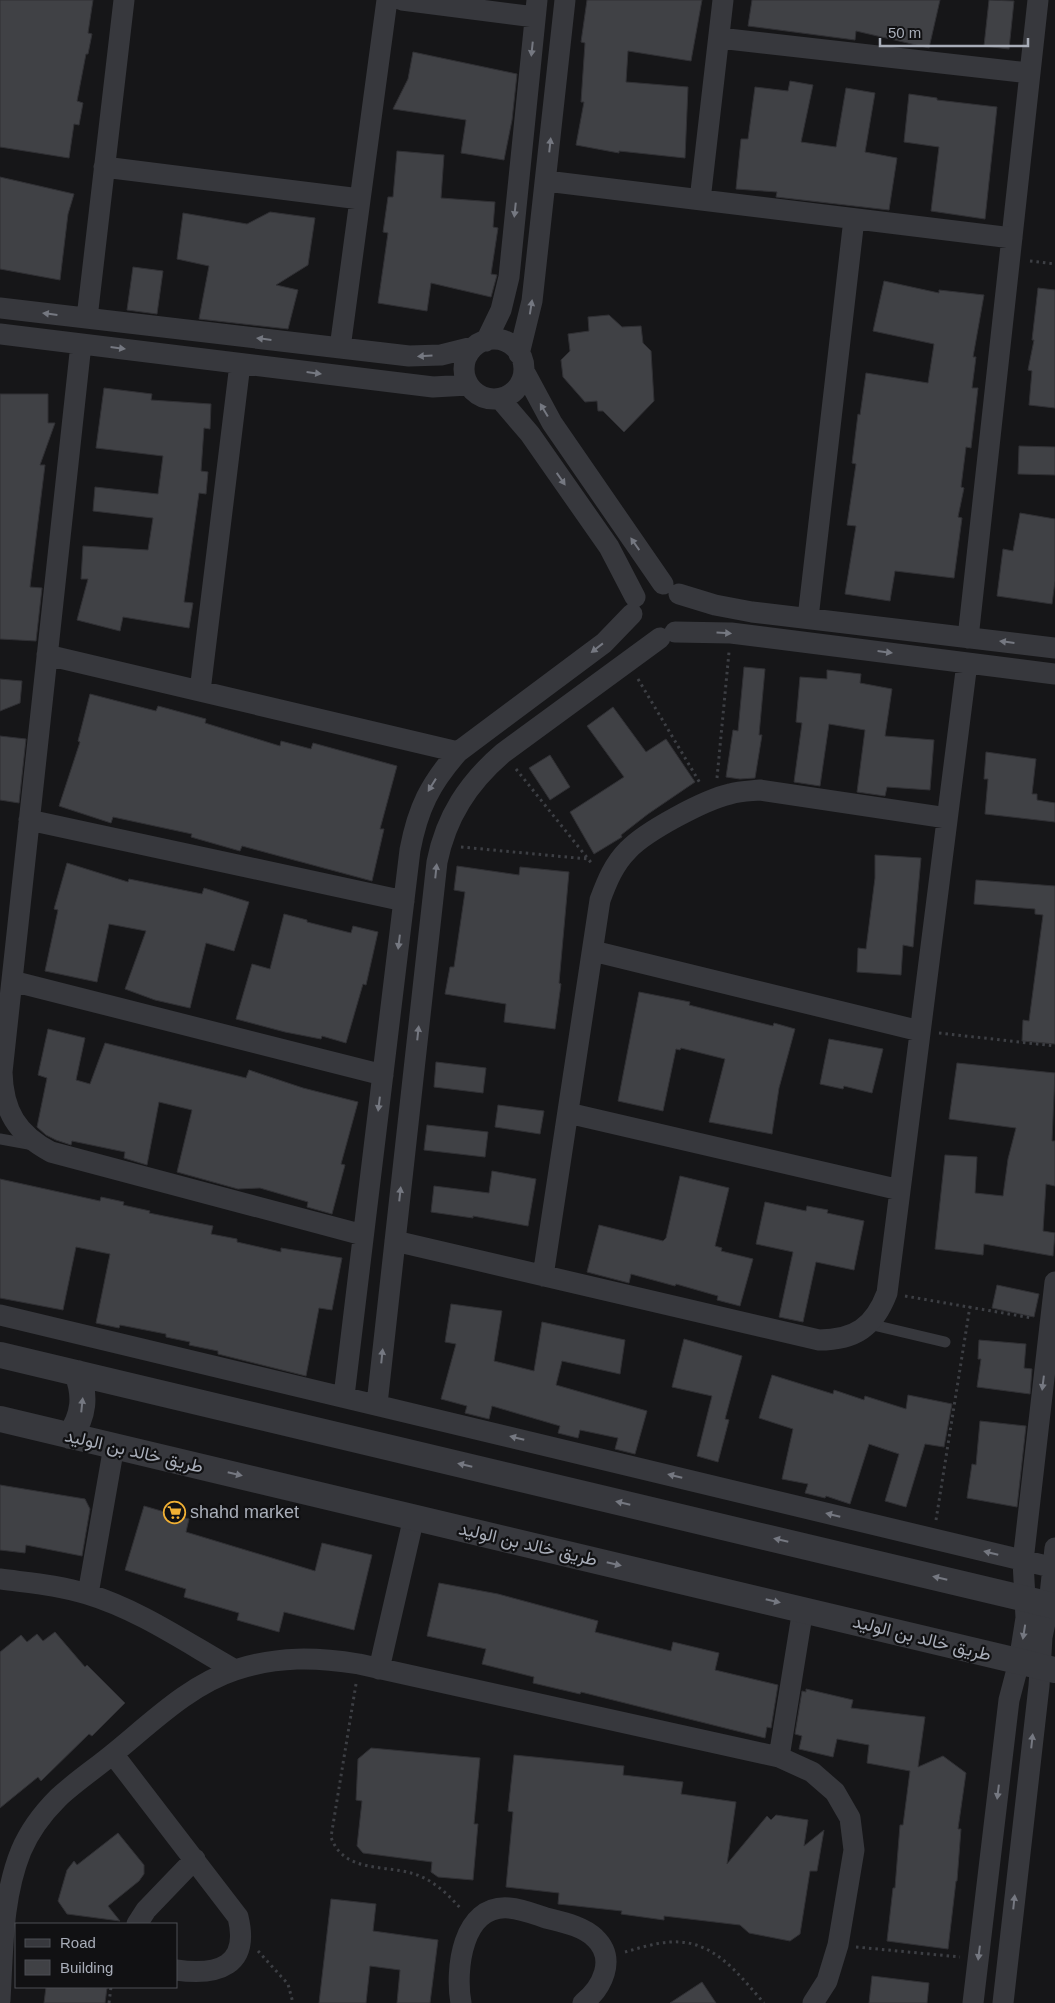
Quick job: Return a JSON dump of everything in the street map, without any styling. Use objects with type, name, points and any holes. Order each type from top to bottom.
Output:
[{"type":"street","points":[[87,318],[124,0]]},
{"type":"street","points":[[340,348],[387,0]]},
{"type":"street","points":[[402,0],[536,9],[508,277],[501,310],[480,344],[465,361],[464,369],[468,385],[485,398],[500,399],[516,389],[532,301],[565,0]]},
{"type":"street","points":[[700,200],[723,0]]},
{"type":"street","points":[[968,638],[1038,0]]},
{"type":"street","points":[[719,38],[1030,73]]},
{"type":"street","points":[[104,167],[360,199]]},
{"type":"street","points":[[546,181],[1012,238]]},
{"type":"street","points":[[808,618],[854,219]]},
{"type":"street","points":[[0,308],[417,356],[441,355],[480,344],[505,342],[522,362],[552,423],[671,589],[684,601],[685,618],[667,635],[503,753],[482,771],[464,794],[450,818],[440,845],[377,1404]]},
{"type":"street","points":[[0,334],[433,387],[468,385]]},
{"type":"street","points":[[81,344],[2,1072],[2,1092],[16,1124],[38,1145],[66,1157],[363,1235]]},
{"type":"street","points":[[200,691],[240,364]]},
{"type":"street","points":[[500,399],[530,434],[608,548],[634,606],[635,624],[641,632],[650,636],[731,633],[1055,674]]},
{"type":"street","points":[[344,1396],[415,822],[425,796],[440,773],[458,752],[604,643],[634,606],[647,586],[671,589],[734,609],[1055,648]]},
{"type":"street","points":[[47,656],[458,752]]},
{"type":"street","points":[[395,1241],[819,1340],[837,1340],[854,1334],[869,1324],[881,1310],[888,1293],[967,662]]},
{"type":"street","points":[[543,1276],[600,900],[606,882],[616,865],[641,837],[712,799],[745,791],[760,790],[947,818]]},
{"type":"street","points":[[29,820],[404,902]]},
{"type":"street","points":[[593,951],[920,1031]]},
{"type":"street","points":[[12,981],[383,1075]]},
{"type":"street","points":[[568,1113],[900,1190]]},
{"type":"street","points":[[1043,1603],[1023,1561],[1055,1282]]},
{"type":"street","points":[[0,1315],[344,1396],[1023,1561],[1054,1561],[1043,1603],[1026,1618],[1038,1666],[1002,2003]]},
{"type":"street","points":[[0,1355],[1043,1603]]},
{"type":"street","points":[[70,1436],[82,1412],[83,1398],[77,1373]]},
{"type":"street","name":"طريق خالد بن الوليد","points":[[0,1419],[1038,1666]]},
{"type":"street","points":[[88,1594],[114,1446]]},
{"type":"street","points":[[369,1666],[414,1517]]},
{"type":"street","points":[[0,1579],[58,1586],[88,1594],[133,1612],[234,1670]]},
{"type":"street","points":[[778,1757],[804,1609]]},
{"type":"street","points":[[0,2000],[3,1910],[11,1879],[22,1849],[38,1822],[58,1798],[186,1696],[234,1670],[275,1660],[317,1658],[369,1666],[778,1757],[812,1772],[835,1792],[850,1818],[854,1850],[838,1945],[827,1981],[813,2003]]},
{"type":"street","points":[[973,2003],[1009,1700],[1038,1666]]},
{"type":"street","points":[[112,1754],[238,1917],[242,1934],[238,1950],[228,1964],[213,1972],[178,1970]]},
{"type":"street","points":[[138,1923],[146,1910],[195,1859]]},
{"type":"street","points":[[460,2003],[459,1965],[465,1941],[474,1924],[489,1912],[508,1908],[579,1927],[596,1938],[606,1956],[605,1976],[595,1994],[583,2003]]},
{"type":"lane","points":[[0,1139],[38,1145]]},
{"type":"lane","points":[[869,1324],[945,1342]]},
{"type":"path","points":[[1009,259],[1055,264]]},
{"type":"path","points":[[712,799],[731,633]]},
{"type":"path","points":[[627,662],[712,799]]},
{"type":"path","points":[[503,753],[606,882]]},
{"type":"path","points":[[440,845],[588,859]]},
{"type":"path","points":[[920,1031],[1055,1046]]},
{"type":"path","points":[[888,1293],[1050,1321]]},
{"type":"path","points":[[933,1539],[970,1306]]},
{"type":"path","points":[[369,1666],[331,1837],[335,1847],[349,1861],[412,1873],[427,1880],[456,1903],[474,1924]]},
{"type":"path","points":[[242,1934],[288,1984],[293,2003]]},
{"type":"path","points":[[606,1956],[668,1942],[700,1944],[726,1962],[764,2003]]},
{"type":"path","points":[[838,1945],[978,1959]]},
{"type":"path","points":[[109,2003],[111,1988]]},
{"type":"building","points":[[0,0],[93,0],[88,33],[92,34],[77,101],[83,103],[79,125],[74,124],[69,158],[0,147]]},
{"type":"building","points":[[587,0],[702,0],[691,61],[628,51],[626,82],[688,87],[685,158],[619,151],[619,153],[576,145],[584,102],[581,102],[585,43],[581,42]]},
{"type":"building","points":[[752,0],[940,0],[929,48],[856,31],[855,40],[748,26]]},
{"type":"building","points":[[989,0],[1014,1],[1009,49],[984,46]]},
{"type":"building","points":[[413,52],[517,74],[512,120],[504,160],[461,153],[466,120],[393,109],[408,79]]},
{"type":"building","points":[[790,81],[813,85],[801,142],[836,147],[846,88],[875,93],[865,152],[897,158],[889,210],[776,197],[777,192],[736,189],[741,139],[748,139],[755,87],[788,91]]},
{"type":"building","points":[[909,94],[937,98],[937,100],[997,107],[985,219],[931,211],[939,147],[904,142]]},
{"type":"building","points":[[397,151],[444,155],[441,198],[495,202],[493,227],[498,228],[491,274],[497,275],[491,297],[431,283],[427,311],[378,303],[388,233],[383,232],[388,197],[393,197]]},
{"type":"building","points":[[0,177],[74,194],[68,214],[60,280],[0,269]]},
{"type":"building","points":[[270,212],[315,218],[308,265],[276,285],[298,290],[288,329],[199,319],[209,266],[177,259],[183,213],[247,224]]},
{"type":"building","points":[[133,267],[163,271],[157,314],[127,310]]},
{"type":"building","points":[[884,281],[939,293],[939,290],[984,295],[973,357],[976,357],[972,388],[978,388],[971,448],[966,447],[961,487],[964,488],[958,517],[962,518],[954,578],[895,571],[890,601],[845,594],[856,526],[847,525],[856,464],[852,463],[858,414],[860,415],[866,373],[928,383],[934,344],[873,331]]},
{"type":"building","points":[[1038,288],[1055,290],[1055,408],[1029,405],[1032,371],[1028,370],[1034,340],[1032,340]]},
{"type":"building","points":[[609,315],[622,327],[641,326],[643,343],[651,351],[654,401],[624,432],[603,411],[598,411],[597,401],[585,402],[563,377],[561,360],[570,351],[568,334],[589,331],[588,317]]},
{"type":"building","points":[[104,388],[152,394],[151,400],[211,404],[210,429],[204,428],[201,471],[208,472],[206,494],[199,493],[184,602],[193,603],[189,628],[123,617],[120,631],[77,620],[88,579],[81,579],[83,546],[148,550],[153,518],[93,511],[95,487],[158,494],[163,456],[96,448]]},
{"type":"building","points":[[0,394],[48,394],[48,423],[55,423],[40,465],[45,465],[30,587],[42,588],[36,641],[0,639]]},
{"type":"building","points":[[1019,446],[1055,447],[1055,475],[1018,474]]},
{"type":"building","points":[[1020,513],[1055,519],[1055,581],[1052,604],[997,596],[1003,549],[1013,551]]},
{"type":"building","points":[[744,667],[765,669],[759,735],[762,735],[755,778],[740,779],[726,777],[733,730],[738,731]]},
{"type":"building","points":[[827,670],[861,674],[860,683],[892,689],[885,736],[934,740],[930,790],[887,787],[885,796],[857,792],[865,730],[829,724],[820,786],[794,782],[802,723],[796,722],[800,677],[827,679]]},
{"type":"building","points":[[0,679],[22,681],[20,703],[0,711]]},
{"type":"building","points":[[90,694],[156,711],[158,706],[206,719],[205,723],[280,746],[281,741],[311,749],[313,743],[397,766],[380,829],[384,829],[372,881],[242,846],[240,851],[191,837],[192,834],[113,817],[111,823],[59,806],[80,742],[78,741]]},
{"type":"building","points":[[613,707],[646,752],[666,739],[695,782],[648,814],[621,835],[622,837],[594,854],[570,812],[624,777],[587,726]]},
{"type":"building","points":[[0,736],[26,739],[19,803],[0,800]]},
{"type":"building","points":[[986,752],[1036,759],[1032,794],[1037,794],[1037,800],[1055,803],[1055,822],[985,814],[988,779],[984,779]]},
{"type":"building","points":[[550,755],[570,787],[550,800],[529,768]]},
{"type":"building","points":[[875,855],[921,858],[913,947],[903,945],[901,975],[857,972],[858,948],[866,949],[875,878]]},
{"type":"building","points":[[67,863],[128,882],[129,879],[202,894],[204,888],[249,902],[234,951],[206,943],[190,1008],[155,1000],[125,989],[146,931],[109,924],[97,982],[45,971],[58,910],[54,909]]},
{"type":"building","points":[[457,866],[519,875],[520,867],[569,872],[559,983],[561,984],[555,1029],[504,1022],[506,1004],[445,994],[450,967],[454,967],[465,892],[454,890]]},
{"type":"building","points":[[976,880],[1055,886],[1055,1044],[1022,1041],[1023,1020],[1029,1021],[1043,915],[1035,914],[1035,909],[974,904]]},
{"type":"building","points":[[284,914],[351,933],[353,926],[378,932],[366,985],[363,984],[346,1043],[322,1036],[321,1039],[285,1032],[236,1019],[252,964],[270,969]]},
{"type":"building","points":[[639,992],[690,1002],[689,1005],[773,1026],[774,1023],[795,1029],[779,1088],[772,1134],[709,1122],[725,1059],[681,1048],[680,1050],[676,1049],[663,1111],[618,1101]]},
{"type":"building","points":[[48,1029],[85,1038],[76,1080],[90,1084],[105,1043],[246,1078],[249,1070],[303,1088],[358,1102],[341,1164],[345,1165],[332,1214],[307,1207],[308,1202],[260,1188],[238,1189],[177,1172],[192,1110],[159,1102],[147,1165],[124,1158],[125,1152],[72,1141],[71,1145],[46,1135],[37,1127],[47,1078],[38,1075]]},
{"type":"building","points":[[829,1039],[883,1049],[872,1093],[844,1086],[843,1089],[820,1084]]},
{"type":"building","points":[[436,1062],[486,1068],[483,1093],[434,1087]]},
{"type":"building","points":[[957,1063],[1055,1073],[1052,1141],[1055,1141],[1055,1186],[1046,1184],[1043,1231],[1055,1233],[1053,1256],[984,1244],[983,1255],[935,1249],[945,1155],[977,1157],[975,1193],[1003,1196],[1008,1159],[1016,1128],[949,1119]]},
{"type":"building","points":[[498,1105],[544,1111],[540,1134],[495,1127]]},
{"type":"building","points":[[427,1125],[488,1132],[485,1157],[424,1150]]},
{"type":"building","points":[[492,1171],[536,1179],[528,1226],[473,1216],[473,1218],[431,1212],[434,1186],[489,1193]]},
{"type":"building","points":[[680,1176],[729,1188],[715,1246],[722,1248],[721,1251],[753,1259],[740,1306],[717,1300],[718,1296],[631,1274],[629,1283],[587,1272],[599,1225],[663,1241],[666,1238]]},
{"type":"building","points":[[0,1179],[100,1201],[101,1197],[124,1202],[123,1205],[150,1211],[149,1213],[213,1226],[211,1234],[237,1239],[237,1242],[281,1252],[281,1248],[342,1258],[332,1310],[319,1308],[306,1376],[218,1354],[218,1351],[189,1345],[190,1342],[166,1337],[166,1334],[120,1325],[119,1328],[96,1323],[110,1254],[76,1247],[63,1310],[0,1298]]},
{"type":"building","points":[[765,1202],[806,1211],[807,1206],[828,1210],[827,1213],[864,1221],[854,1270],[816,1262],[803,1322],[779,1317],[793,1252],[756,1244]]},
{"type":"building","points":[[997,1285],[1039,1294],[1034,1317],[992,1308]]},
{"type":"building","points":[[451,1304],[502,1311],[494,1361],[534,1371],[542,1322],[625,1340],[620,1374],[562,1361],[556,1385],[647,1411],[635,1454],[615,1449],[618,1438],[580,1430],[578,1438],[558,1433],[560,1426],[492,1406],[489,1419],[465,1413],[467,1406],[441,1399],[456,1344],[445,1342]]},
{"type":"building","points":[[684,1339],[742,1356],[725,1419],[729,1420],[718,1462],[697,1456],[712,1396],[672,1387]]},
{"type":"building","points":[[979,1340],[1026,1344],[1024,1368],[1032,1369],[1030,1394],[977,1387],[981,1359],[978,1359]]},
{"type":"building","points":[[772,1375],[833,1394],[834,1390],[864,1400],[865,1396],[906,1409],[908,1395],[952,1404],[944,1447],[925,1444],[906,1507],[885,1501],[899,1454],[869,1444],[850,1504],[826,1496],[825,1498],[805,1493],[808,1484],[782,1479],[793,1429],[759,1418]]},
{"type":"building","points":[[980,1421],[1026,1426],[1017,1507],[967,1498],[972,1464],[976,1465]]},
{"type":"building","points":[[0,1485],[85,1499],[90,1509],[82,1556],[26,1545],[25,1553],[0,1550]]},
{"type":"building","points":[[144,1506],[189,1519],[186,1532],[315,1571],[322,1543],[372,1555],[354,1630],[284,1612],[279,1632],[237,1620],[239,1613],[184,1597],[186,1589],[125,1570]]},
{"type":"building","points":[[439,1583],[498,1594],[598,1621],[595,1632],[671,1651],[673,1642],[719,1653],[715,1670],[778,1685],[771,1728],[767,1727],[765,1738],[581,1692],[580,1694],[533,1683],[534,1677],[482,1664],[486,1649],[427,1636]]},
{"type":"building","points":[[55,1632],[85,1667],[87,1665],[125,1703],[92,1736],[89,1734],[41,1781],[38,1777],[0,1808],[0,1652],[21,1635],[27,1642],[37,1634],[43,1641]]},
{"type":"building","points":[[806,1689],[853,1700],[851,1708],[925,1717],[918,1767],[943,1756],[966,1773],[958,1829],[961,1829],[957,1881],[948,1949],[887,1941],[893,1888],[895,1888],[900,1825],[903,1825],[910,1771],[867,1763],[869,1745],[837,1739],[833,1757],[799,1749],[802,1736],[795,1734],[802,1691],[806,1692]]},
{"type":"building","points":[[371,1748],[480,1758],[474,1824],[478,1824],[473,1880],[438,1877],[431,1872],[432,1862],[363,1853],[357,1846],[362,1801],[356,1800],[358,1759]]},
{"type":"building","points":[[514,1755],[624,1766],[623,1775],[683,1782],[681,1794],[736,1802],[727,1864],[767,1816],[771,1820],[776,1815],[808,1820],[804,1846],[824,1830],[817,1871],[810,1871],[800,1934],[790,1941],[749,1933],[740,1925],[664,1916],[664,1920],[621,1914],[622,1911],[558,1904],[559,1893],[506,1887],[513,1812],[508,1811]]},
{"type":"building","points":[[118,1833],[144,1865],[144,1874],[139,1881],[108,1906],[120,1921],[67,1914],[58,1901],[67,1870],[74,1861],[77,1865]]},
{"type":"building","points":[[331,1899],[376,1904],[373,1931],[438,1940],[430,2003],[397,2003],[400,1970],[370,1966],[366,2003],[319,2003]]},
{"type":"building","points":[[872,1976],[929,1983],[927,2003],[869,2003]]},
{"type":"building","points":[[702,1982],[716,2003],[670,2003]]},
{"type":"building","points":[[46,1988],[107,1988],[105,2003],[44,2003]]},
{"type":"place","name":"shahd market","points":[[174,1512]]}]
